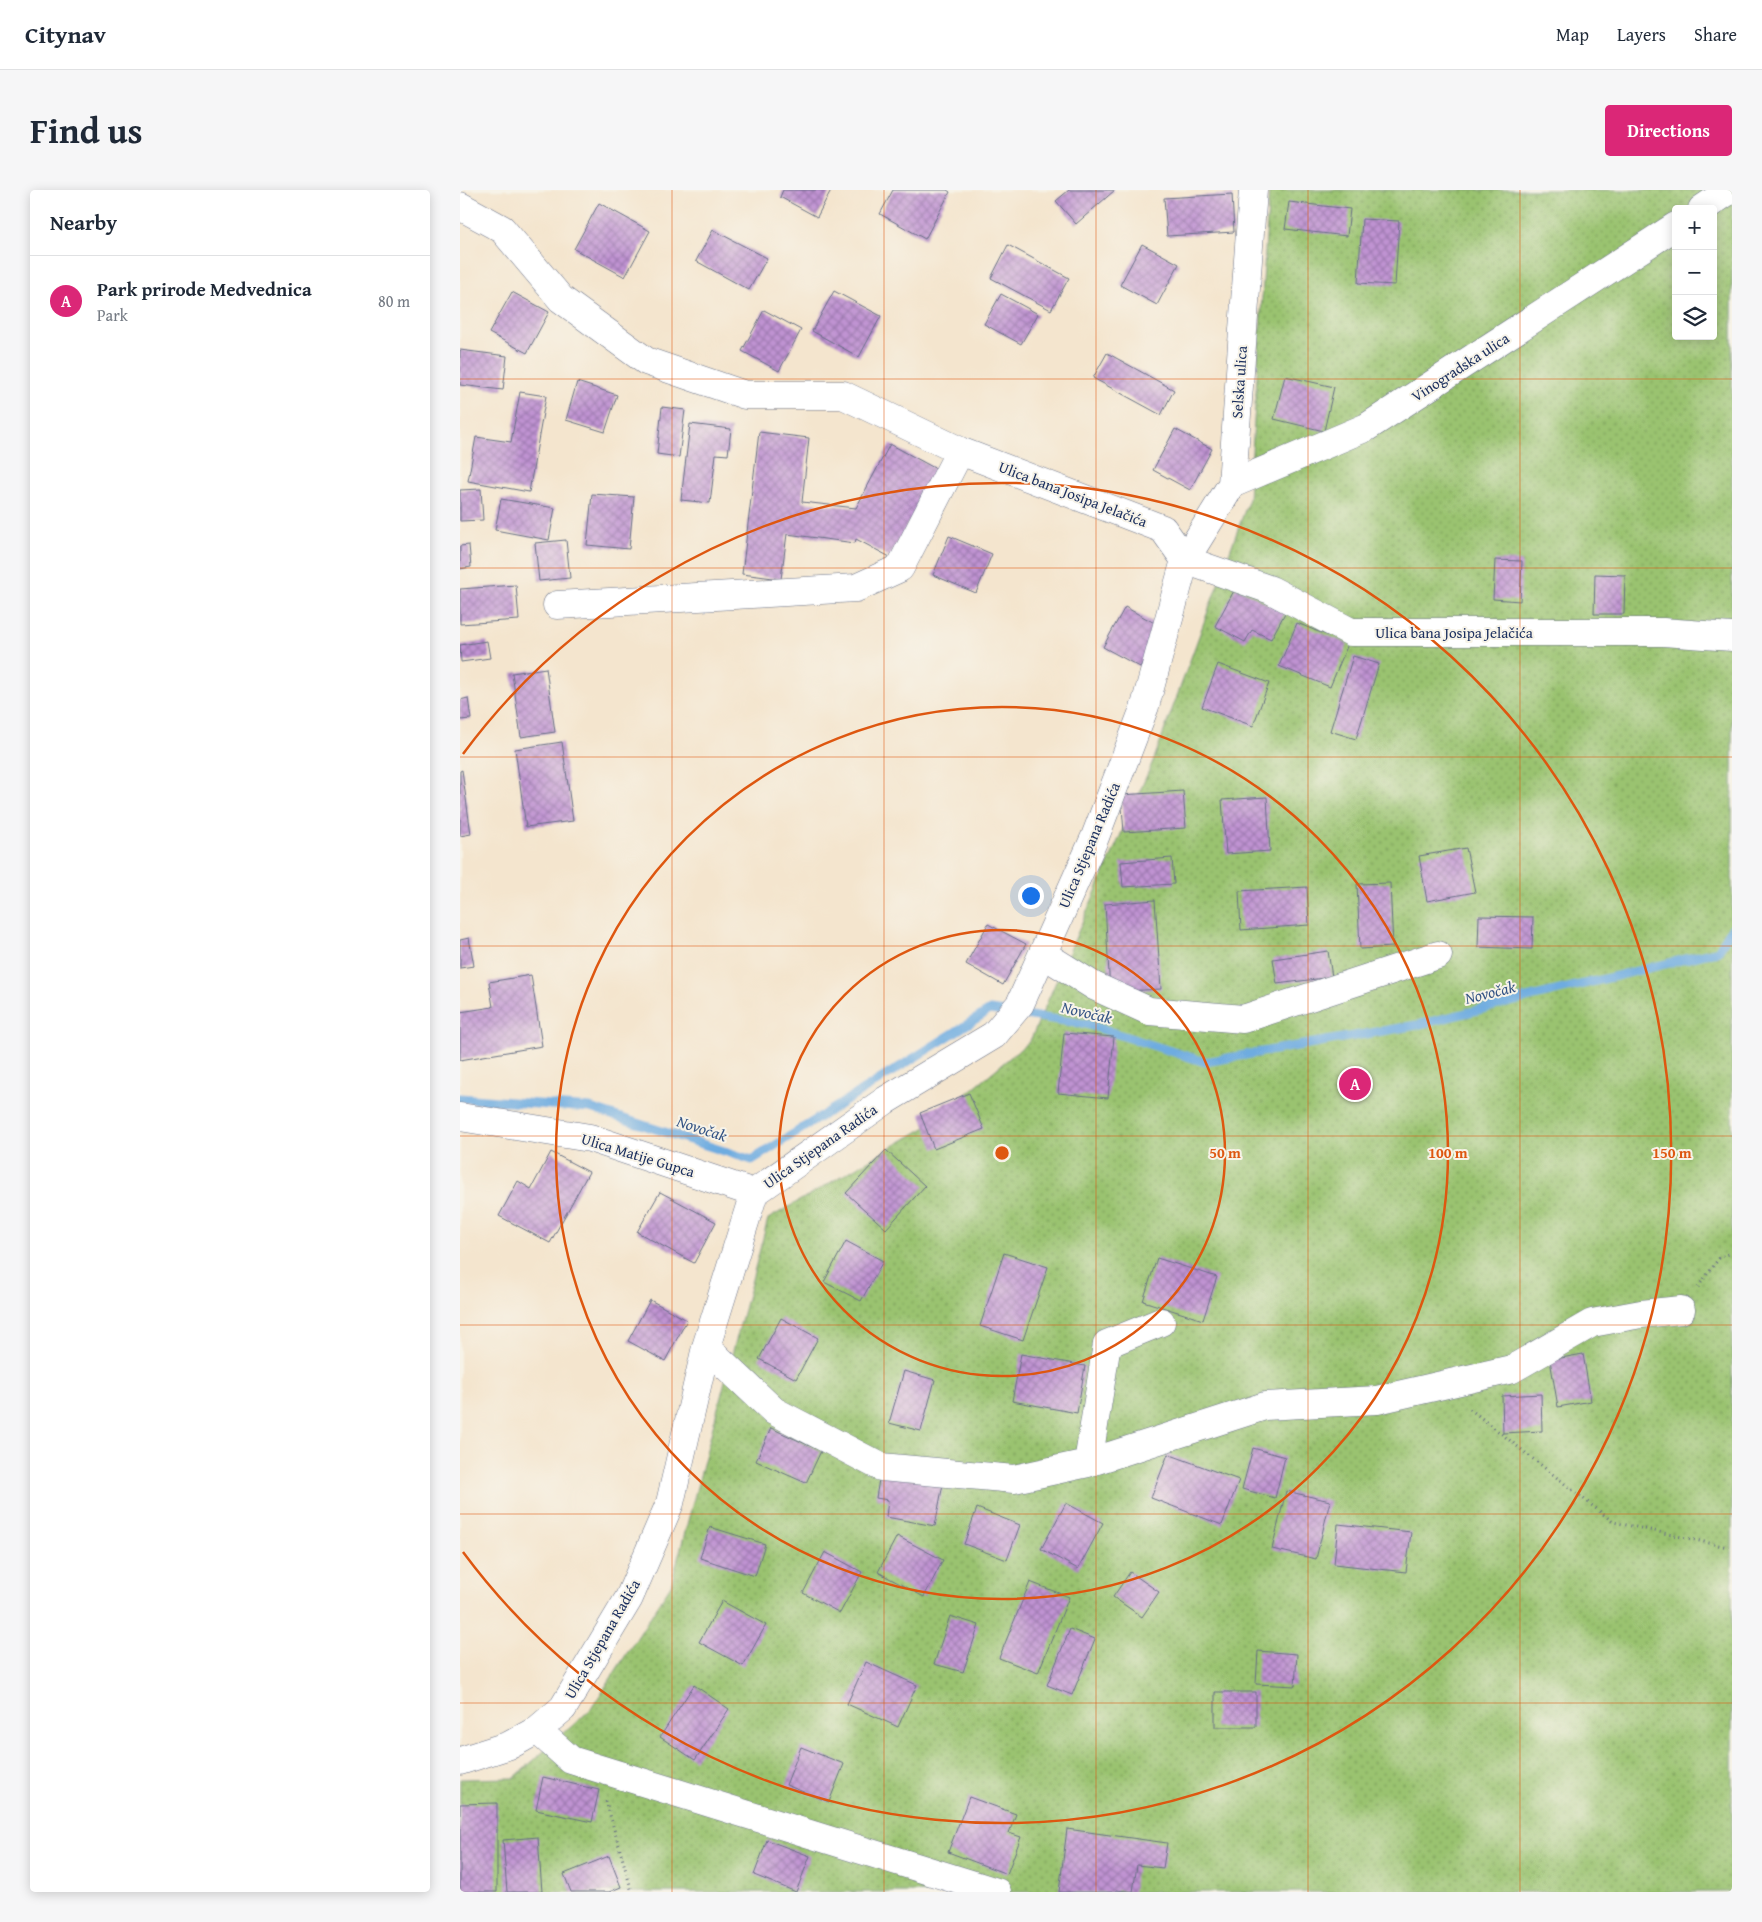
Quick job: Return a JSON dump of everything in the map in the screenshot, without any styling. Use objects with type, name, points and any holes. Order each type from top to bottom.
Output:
[{"type":"street","name":"Selska ulica","points":[[1185,560],[1232,484],[1253,190]]},
{"type":"street","points":[[1708,205],[1730,190]]},
{"type":"street","name":"Ulica bana Josipa Jelačića","points":[[460,206],[502,229],[561,299],[646,361],[745,395],[843,395],[960,451],[1163,529],[1185,560],[1271,590],[1351,632],[1663,632],[1732,637]]},
{"type":"street","name":"Vinogradska ulica","points":[[1232,484],[1367,427],[1672,229]]},
{"type":"street","points":[[557,605],[856,588],[900,568],[960,451]]},
{"type":"street","name":"Ulica Stjepana Radića","points":[[460,1761],[510,1746],[537,1730],[563,1708],[630,1598],[670,1503],[706,1347],[754,1193],[886,1100],[994,1035],[1020,1004],[1095,837],[1145,706],[1185,560]]},
{"type":"street","points":[[1043,954],[1094,986],[1149,1011],[1243,1019],[1438,955]]},
{"type":"street","name":"Ulica Matije Gupca","points":[[460,1117],[590,1138],[754,1193]]},
{"type":"street","points":[[706,1347],[774,1411],[881,1467],[1014,1480],[1088,1463],[1265,1406],[1377,1400],[1512,1369],[1592,1323],[1641,1314],[1681,1310]]},
{"type":"street","points":[[1088,1463],[1107,1344],[1161,1322]]},
{"type":"street","points":[[537,1730],[571,1760],[997,1892]]},
{"type":"path","points":[[1681,1310],[1720,1257],[1732,1253]]},
{"type":"path","points":[[1441,1386],[1613,1522],[1732,1548]]},
{"type":"path","points":[[598,1768],[632,1892]]},
{"type":"green space","points":[[1269,190],[1732,190],[1732,1892],[460,1892],[460,1779],[514,1778],[591,1709],[671,1585],[768,1219],[926,1127],[1030,1041],[1154,759],[1249,499]]},
{"type":"building","points":[[783,190],[831,190],[817,217],[780,197]]},
{"type":"building","points":[[893,190],[947,190],[950,192],[925,239],[880,214]]},
{"type":"building","points":[[1069,190],[1115,190],[1076,224],[1056,201]]},
{"type":"building","points":[[1232,194],[1234,232],[1167,236],[1164,198]]},
{"type":"building","points":[[1289,202],[1350,209],[1347,236],[1285,229]]},
{"type":"building","points":[[599,203],[650,231],[625,277],[574,249]]},
{"type":"building","points":[[1362,219],[1399,221],[1395,285],[1358,283]]},
{"type":"building","points":[[713,230],[767,258],[749,290],[696,261]]},
{"type":"building","points":[[1142,244],[1179,264],[1157,305],[1120,285]]},
{"type":"building","points":[[1008,245],[1069,278],[1051,310],[991,278]]},
{"type":"building","points":[[834,291],[881,316],[859,357],[812,331]]},
{"type":"building","points":[[512,292],[549,312],[527,353],[489,333]]},
{"type":"building","points":[[1001,294],[1038,314],[1021,344],[984,324]]},
{"type":"building","points":[[764,310],[801,330],[779,371],[742,351]]},
{"type":"building","points":[[460,350],[507,356],[503,390],[460,385]]},
{"type":"building","points":[[1107,353],[1174,390],[1161,415],[1093,378]]},
{"type":"building","points":[[1285,376],[1334,387],[1324,431],[1274,419]]},
{"type":"building","points":[[577,382],[617,395],[605,432],[566,420]]},
{"type":"building","points":[[520,392],[546,396],[529,492],[468,481],[476,437],[511,442]]},
{"type":"building","points":[[662,407],[685,410],[679,457],[657,454]]},
{"type":"building","points":[[690,424],[731,429],[728,455],[716,454],[710,503],[681,500]]},
{"type":"building","points":[[1175,429],[1212,449],[1190,490],[1153,470]]},
{"type":"building","points":[[759,432],[809,438],[802,502],[856,508],[890,444],[938,470],[890,557],[856,539],[855,543],[787,534],[781,579],[742,574]]},
{"type":"building","points":[[481,489],[483,520],[460,521],[460,490]]},
{"type":"building","points":[[592,494],[634,497],[629,549],[587,545]]},
{"type":"building","points":[[501,499],[555,508],[549,540],[495,530]]},
{"type":"building","points":[[949,536],[992,554],[976,593],[933,575]]},
{"type":"building","points":[[566,540],[570,578],[539,581],[535,543]]},
{"type":"building","points":[[469,545],[471,567],[460,569],[460,546]]},
{"type":"building","points":[[1495,560],[1522,561],[1520,601],[1493,599]]},
{"type":"building","points":[[1595,574],[1625,575],[1624,614],[1594,614]]},
{"type":"building","points":[[516,585],[519,620],[460,624],[460,589]]},
{"type":"building","points":[[1236,587],[1285,613],[1271,639],[1252,630],[1245,642],[1215,626]]},
{"type":"building","points":[[1125,607],[1162,627],[1140,667],[1103,647]]},
{"type":"building","points":[[1297,623],[1348,644],[1330,687],[1279,666]]},
{"type":"building","points":[[487,641],[490,658],[461,662],[460,645]]},
{"type":"building","points":[[1353,656],[1379,664],[1356,739],[1330,731]]},
{"type":"building","points":[[1218,664],[1269,683],[1253,726],[1202,707]]},
{"type":"building","points":[[546,668],[555,732],[521,737],[512,673]]},
{"type":"building","points":[[468,698],[471,719],[460,720],[460,700]]},
{"type":"building","points":[[562,742],[573,821],[526,827],[515,749]]},
{"type":"building","points":[[462,770],[471,834],[460,836],[460,771]]},
{"type":"building","points":[[1183,791],[1186,828],[1124,832],[1121,795]]},
{"type":"building","points":[[1267,797],[1270,851],[1226,854],[1222,800]]},
{"type":"building","points":[[1466,848],[1475,892],[1427,901],[1419,856]]},
{"type":"building","points":[[1172,858],[1174,884],[1123,887],[1121,862]]},
{"type":"building","points":[[1390,883],[1393,947],[1360,949],[1357,884]]},
{"type":"building","points":[[1307,887],[1309,925],[1241,930],[1239,891]]},
{"type":"building","points":[[1155,900],[1161,989],[1110,992],[1105,904]]},
{"type":"building","points":[[1479,916],[1533,917],[1532,949],[1478,947]]},
{"type":"building","points":[[988,924],[1026,944],[1003,985],[966,964]]},
{"type":"building","points":[[469,938],[474,966],[460,968],[460,940]]},
{"type":"building","points":[[1328,951],[1332,977],[1277,984],[1273,959]]},
{"type":"building","points":[[531,975],[542,1046],[460,1060],[460,1012],[493,1007],[489,982]]},
{"type":"building","points":[[1064,1033],[1114,1037],[1108,1098],[1058,1093]]},
{"type":"building","points":[[969,1093],[984,1129],[934,1149],[920,1113]]},
{"type":"building","points":[[886,1150],[925,1186],[886,1229],[846,1193]]},
{"type":"building","points":[[551,1152],[589,1172],[550,1243],[499,1216],[518,1181],[531,1189]]},
{"type":"building","points":[[660,1192],[716,1222],[694,1263],[637,1232]]},
{"type":"building","points":[[846,1241],[883,1261],[861,1301],[824,1282]]},
{"type":"building","points":[[1004,1253],[1048,1267],[1023,1340],[980,1326]]},
{"type":"building","points":[[1157,1258],[1217,1277],[1203,1320],[1143,1301]]},
{"type":"building","points":[[650,1300],[687,1320],[665,1361],[628,1341]]},
{"type":"building","points":[[781,1318],[818,1338],[796,1379],[759,1359]]},
{"type":"building","points":[[1021,1354],[1085,1366],[1077,1413],[1012,1401]]},
{"type":"building","points":[[1583,1354],[1591,1401],[1558,1407],[1550,1360]]},
{"type":"building","points":[[904,1371],[935,1380],[921,1431],[889,1423]]},
{"type":"building","points":[[1541,1394],[1542,1431],[1503,1433],[1502,1396]]},
{"type":"building","points":[[771,1428],[821,1451],[806,1483],[756,1461]]},
{"type":"building","points":[[1253,1448],[1285,1457],[1275,1498],[1242,1489]]},
{"type":"building","points":[[1168,1454],[1239,1480],[1222,1525],[1151,1498]]},
{"type":"building","points":[[880,1473],[943,1484],[935,1526],[886,1517],[888,1500],[876,1498]]},
{"type":"building","points":[[1286,1491],[1330,1501],[1316,1559],[1272,1549]]},
{"type":"building","points":[[1066,1503],[1103,1523],[1078,1569],[1041,1549]]},
{"type":"building","points":[[977,1508],[1020,1525],[1007,1560],[964,1544]]},
{"type":"building","points":[[1338,1524],[1411,1532],[1406,1572],[1334,1564]]},
{"type":"building","points":[[710,1527],[765,1544],[755,1576],[700,1558]]},
{"type":"building","points":[[897,1536],[943,1560],[924,1597],[878,1572]]},
{"type":"building","points":[[825,1552],[862,1572],[840,1613],[803,1593]]},
{"type":"building","points":[[1130,1572],[1159,1592],[1142,1617],[1113,1597]]},
{"type":"building","points":[[1030,1582],[1069,1597],[1038,1673],[999,1658]]},
{"type":"building","points":[[722,1601],[766,1625],[743,1666],[699,1642]]},
{"type":"building","points":[[950,1616],[979,1625],[963,1672],[934,1664]]},
{"type":"building","points":[[1070,1629],[1095,1639],[1072,1695],[1047,1685]]},
{"type":"building","points":[[1258,1651],[1297,1654],[1295,1686],[1256,1684]]},
{"type":"building","points":[[866,1662],[917,1685],[898,1727],[847,1704]]},
{"type":"building","points":[[694,1685],[729,1709],[695,1760],[660,1737]]},
{"type":"building","points":[[1215,1692],[1256,1692],[1256,1727],[1215,1727]]},
{"type":"building","points":[[801,1747],[844,1764],[829,1802],[786,1785]]},
{"type":"building","points":[[543,1777],[599,1790],[592,1822],[536,1810]]},
{"type":"building","points":[[969,1797],[1016,1814],[1009,1833],[1021,1837],[1007,1874],[948,1852]]},
{"type":"building","points":[[497,1803],[497,1892],[460,1892],[460,1804]]},
{"type":"building","points":[[1067,1829],[1167,1843],[1163,1868],[1137,1865],[1133,1892],[1116,1890],[1116,1892],[1059,1892]]},
{"type":"building","points":[[538,1837],[542,1892],[507,1892],[503,1840]]},
{"type":"building","points":[[767,1840],[810,1856],[796,1892],[754,1875]]},
{"type":"building","points":[[609,1856],[621,1887],[609,1892],[571,1892],[564,1874]]},
{"type":"waterway","name":"Novočak","points":[[460,1098],[590,1108],[752,1160],[990,1010],[1086,1024],[1205,1062],[1417,1025],[1718,951],[1732,928]]},
{"type":"place","name":"Park prirode Medvednica","points":[[1355,1084]]}]
